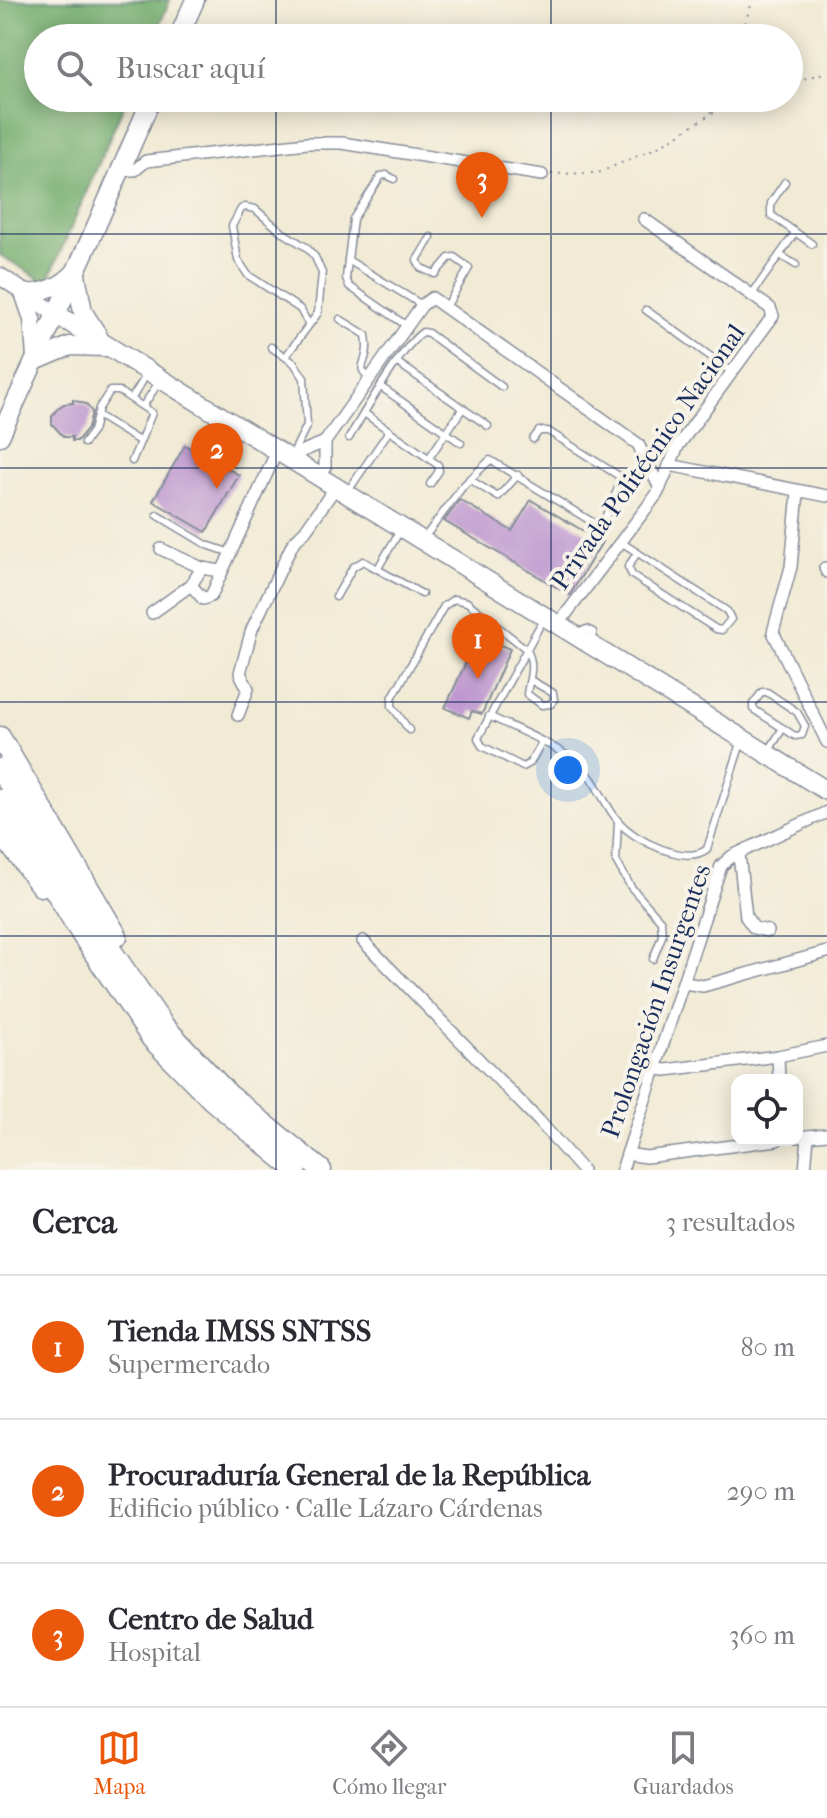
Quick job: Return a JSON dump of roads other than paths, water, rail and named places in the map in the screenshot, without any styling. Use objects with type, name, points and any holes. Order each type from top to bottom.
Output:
[{"type":"highway","points":[[0,737],[118,937],[163,1025]]},
{"type":"highway","points":[[0,769],[104,940],[163,1025],[228,1094],[321,1170]]},
{"type":"highway","points":[[0,800],[82,935],[152,1039],[191,1081],[296,1170]]},
{"type":"highway","points":[[0,831],[45,892],[82,935]]},
{"type":"highway","points":[[234,1119],[256,1148],[279,1170]]},
{"type":"main road","points":[[184,24],[195,0]]},
{"type":"main road","points":[[1,433],[146,112]]},
{"type":"main road","points":[[23,293],[58,286],[76,270]]},
{"type":"main road","points":[[76,270],[76,285],[83,312],[108,347]]},
{"type":"main road","points":[[0,276],[333,487],[826,789]]},
{"type":"main road","points":[[23,293],[32,319],[35,361]]},
{"type":"main road","points":[[35,361],[70,346],[108,347]]},
{"type":"street","points":[[120,170],[133,171],[146,161],[333,142],[542,175]]},
{"type":"street","points":[[644,219],[752,294]]},
{"type":"street","name":"Privada Politécnico Nacional","points":[[558,626],[660,488],[678,446],[772,319],[773,313],[752,294]]},
{"type":"street","points":[[191,585],[208,600],[220,580],[221,571],[286,457],[325,442],[422,305],[432,298],[638,444],[660,488]]},
{"type":"street","points":[[238,715],[248,689],[240,673],[252,629],[293,543],[305,531],[333,487],[326,462],[325,442]]},
{"type":"street","points":[[669,465],[827,496]]},
{"type":"street","points":[[798,492],[792,559],[773,632],[827,742]]},
{"type":"street","points":[[161,549],[202,568],[221,571]]},
{"type":"street","points":[[152,613],[191,585],[202,568]]},
{"type":"street","name":"Prolongación Insurgentes","points":[[622,1170],[722,863],[827,812]]},
{"type":"street","points":[[739,854],[746,917],[754,928],[768,931]]},
{"type":"street","points":[[363,941],[539,1121],[582,1170]]},
{"type":"street","points":[[684,983],[703,986],[827,952]]},
{"type":"street","points":[[657,1069],[778,1056],[827,1046]]},
{"type":"street","points":[[778,1056],[779,1074]]},
{"type":"street","points":[[805,1170],[803,1137],[827,1134]]},
{"type":"street","points":[[627,1154],[646,1157],[731,1145]]},
{"type":"lane","points":[[394,179],[381,176],[355,216],[346,281],[407,326]]},
{"type":"lane","points":[[785,182],[769,211],[774,218],[812,244]]},
{"type":"lane","points":[[286,356],[318,313],[322,273],[315,257],[306,247],[255,209],[241,209],[232,226],[238,260],[248,275],[300,309],[309,325]]},
{"type":"lane","points":[[752,294],[795,233]]},
{"type":"lane","points":[[431,237],[417,260],[421,268],[435,274],[449,258],[454,257],[469,268],[446,307]]},
{"type":"lane","points":[[780,255],[796,265]]},
{"type":"lane","points":[[348,260],[422,305]]},
{"type":"lane","points":[[646,310],[732,372]]},
{"type":"lane","points":[[340,319],[366,335],[367,352],[361,367],[370,378]]},
{"type":"lane","points":[[349,438],[417,335],[425,332],[502,387]]},
{"type":"lane","points":[[271,347],[299,368],[304,378],[307,425],[286,457]]},
{"type":"lane","points":[[398,363],[488,426]]},
{"type":"lane","points":[[132,398],[155,374]]},
{"type":"lane","points":[[143,406],[155,374]]},
{"type":"lane","points":[[381,387],[461,443]]},
{"type":"lane","points":[[84,443],[93,431],[99,408],[110,391],[119,391],[151,411],[152,416],[132,461]]},
{"type":"lane","points":[[429,458],[463,408]]},
{"type":"lane","points":[[364,413],[439,468],[430,484]]},
{"type":"lane","points":[[97,415],[139,441]]},
{"type":"lane","points":[[333,487],[389,431]]},
{"type":"lane","points":[[422,541],[469,479],[490,460],[597,524],[605,519],[620,484],[617,474],[548,431],[539,431],[533,439]]},
{"type":"lane","points":[[469,479],[498,497],[518,475]]},
{"type":"lane","points":[[157,515],[207,545],[231,553]]},
{"type":"lane","points":[[378,568],[401,529]]},
{"type":"lane","points":[[621,542],[727,611],[731,619],[727,626],[722,630],[716,629],[632,575],[628,567],[637,553]]},
{"type":"lane","points":[[336,597],[356,563],[363,561],[422,594]]},
{"type":"lane","points":[[409,730],[392,706],[392,698],[448,601],[467,602],[526,649],[531,657],[532,681],[528,696],[542,705],[551,704],[553,693],[532,681]]},
{"type":"lane","points":[[542,742],[528,766],[520,767],[479,744],[478,735],[526,649],[558,626]]},
{"type":"lane","points":[[762,692],[767,692],[797,712],[805,726],[799,737],[783,728],[753,709],[762,692]]},
{"type":"lane","points":[[489,716],[542,742],[581,767],[618,821],[647,841],[670,852],[691,855],[703,852],[709,844],[742,739]]},
{"type":"lane","points":[[767,755],[783,728]]},
{"type":"lane","points":[[618,821],[616,861],[631,887],[661,921],[662,936],[653,959]]},
{"type":"place","name":"Centro de Salud","points":[[482,218]]},
{"type":"place","name":"Procuraduría General de la República","points":[[217,489]]},
{"type":"place","name":"Tienda IMSS SNTSS","points":[[478,679]]}]
